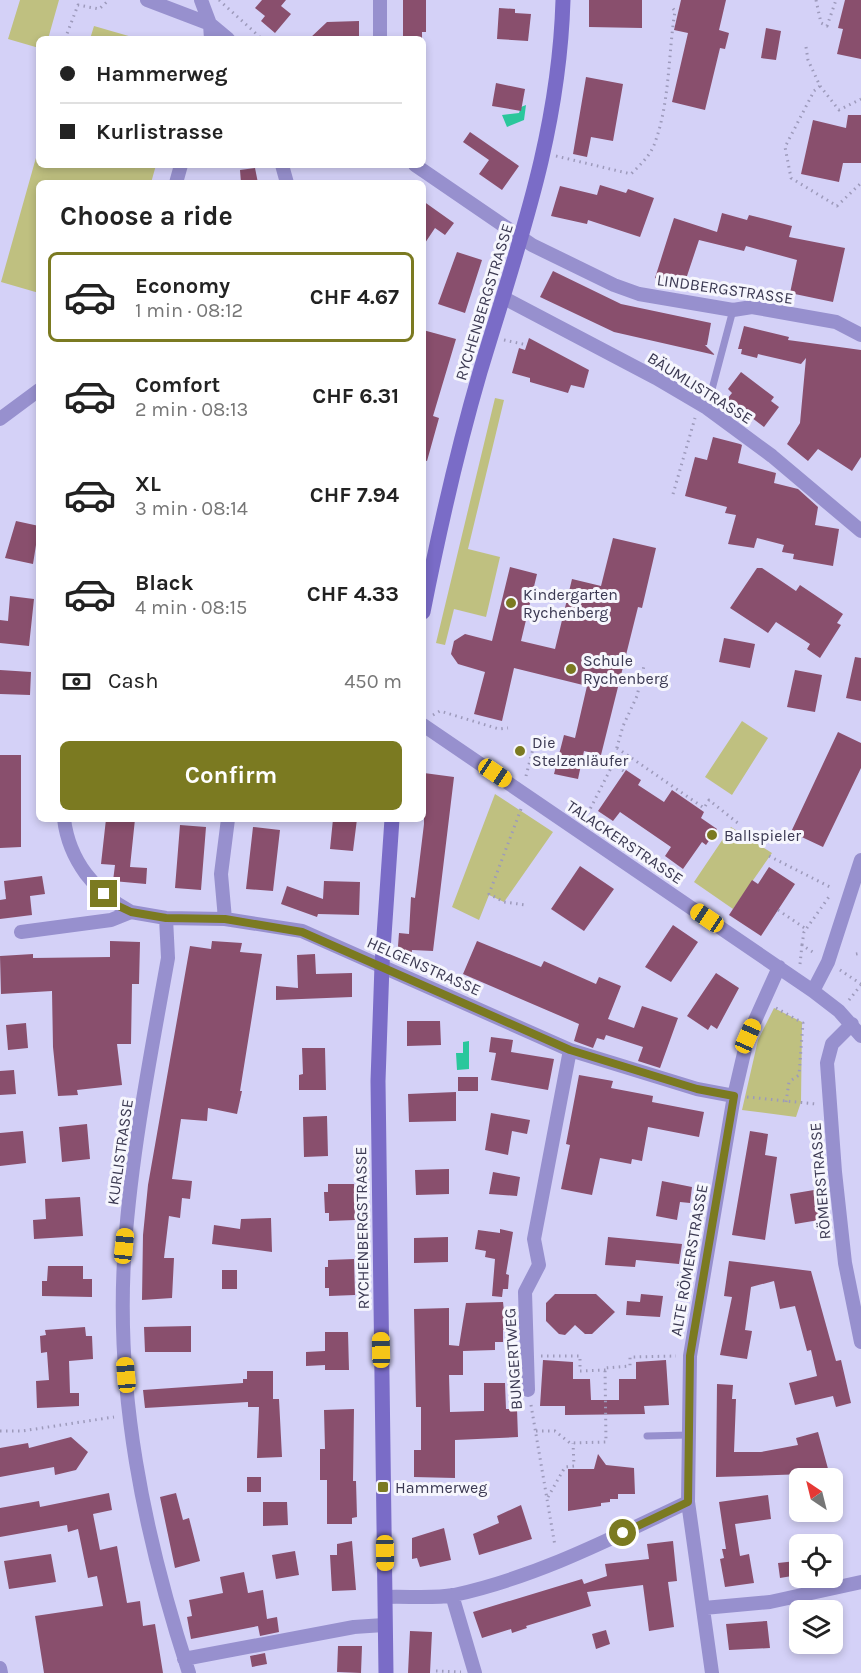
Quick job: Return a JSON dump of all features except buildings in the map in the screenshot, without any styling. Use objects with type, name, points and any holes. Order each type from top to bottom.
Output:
[{"type":"street","points":[[147,0],[210,24],[224,36]]},
{"type":"street","points":[[201,0],[210,24],[211,36]]},
{"type":"street","points":[[380,0],[380,36]]},
{"type":"street","name":"RYCHENBERGSTRASSE","points":[[426,598],[453,474],[523,237],[545,153],[561,57],[563,0]]},
{"type":"street","points":[[420,168],[523,237]]},
{"type":"street","name":"LINDBERGSTRASSE","points":[[523,237],[535,247],[639,294],[734,310],[752,307],[836,322],[861,335]]},
{"type":"street","name":"BÄUMLISTRASSE","points":[[504,298],[656,378],[706,408],[772,456],[861,531]]},
{"type":"street","points":[[0,419],[36,392]]},
{"type":"street","name":"TALACKERSTRASSE","points":[[427,721],[813,991],[852,1024],[861,1036]]},
{"type":"street","points":[[65,822],[71,848],[81,868],[112,903],[131,912]]},
{"type":"street","points":[[225,919],[221,874],[228,822]]},
{"type":"street","name":"RYCHENBERGSTRASSE","points":[[386,1673],[378,1082],[382,965],[392,822]]},
{"type":"street","points":[[813,991],[828,962],[861,860]]},
{"type":"street","name":"HELGENSTRASSE","points":[[21,932],[111,920],[131,912],[166,918],[225,919],[302,932],[382,965],[570,1050],[697,1089],[734,1096]]},
{"type":"street","name":"KURLISTRASSE","points":[[166,918],[168,958],[137,1141],[124,1246],[124,1345],[129,1415],[148,1533],[189,1673]]},
{"type":"street","name":"ALTE RÖMERSTRASSE","points":[[712,1673],[688,1502],[690,1356],[734,1096],[748,1036],[779,967]]},
{"type":"street","name":"RÖMERSTRASSE","points":[[852,1024],[832,1044],[827,1063],[835,1172],[845,1263],[861,1342]]},
{"type":"street","name":"BUNGERTWEG","points":[[528,1390],[525,1292],[539,1265],[534,1239],[570,1050]]},
{"type":"street","points":[[386,1597],[452,1595],[558,1563],[688,1502]]},
{"type":"street","points":[[704,1608],[770,1602],[861,1582]]},
{"type":"street","points":[[452,1595],[470,1672]]},
{"type":"street","points":[[184,1659],[354,1627],[384,1625]]},
{"type":"street","points":[[0,1668],[1,1673]]},
{"type":"lane","points":[[706,408],[734,310]]},
{"type":"lane","points":[[647,1436],[689,1435]]},
{"type":"path","points":[[66,36],[78,5],[99,9],[109,0]]},
{"type":"path","points":[[219,0],[259,36]]},
{"type":"path","points":[[816,0],[821,23],[827,26],[836,0]]},
{"type":"path","points":[[554,155],[631,174],[646,159],[654,146],[662,117],[675,12],[671,6]]},
{"type":"path","points":[[806,47],[808,60],[820,86],[838,110],[861,99]]},
{"type":"path","points":[[820,86],[814,91],[785,147],[792,178],[837,206],[861,183]]},
{"type":"path","points":[[502,339],[527,345]]},
{"type":"path","points":[[673,494],[692,427]]},
{"type":"path","points":[[584,821],[612,764],[637,696],[644,666]]},
{"type":"path","points":[[427,721],[440,711],[499,729],[508,729]]},
{"type":"path","points":[[525,781],[536,737]]},
{"type":"path","points":[[617,748],[704,808],[709,800],[739,824]]},
{"type":"path","points":[[612,764],[625,772]]},
{"type":"path","points":[[522,808],[489,894],[504,902],[526,905]]},
{"type":"path","points":[[769,856],[832,888]]},
{"type":"path","points":[[799,969],[806,929],[831,894]]},
{"type":"path","points":[[778,910],[806,929]]},
{"type":"path","points":[[802,945],[817,955]]},
{"type":"path","points":[[839,969],[861,984],[847,1002]]},
{"type":"path","points":[[762,1005],[803,1023],[799,1075],[789,1082],[786,1102]]},
{"type":"path","points":[[734,1096],[817,1104]]},
{"type":"path","points":[[527,1355],[580,1356],[580,1371],[630,1366],[630,1357],[690,1356]]},
{"type":"path","points":[[536,1431],[555,1431],[573,1443],[606,1442],[606,1370]]},
{"type":"path","name":"BUNGERTWEG","points":[[528,1390],[558,1563]]},
{"type":"path","points":[[0,1431],[22,1431],[129,1415]]},
{"type":"path","points":[[547,1498],[565,1467],[574,1466],[573,1443]]},
{"type":"path","points":[[436,1671],[470,1672]]},
{"type":"shaded area","points":[[20,0],[59,0],[49,36],[36,36],[36,47],[8,39]]},
{"type":"shaded area","points":[[94,26],[129,36],[91,36]]},
{"type":"shaded area","points":[[526,105],[524,120],[507,127],[502,115],[519,113],[521,107]]},
{"type":"shaded area","points":[[36,158],[36,168],[155,168],[152,180],[36,180],[36,292],[1,282]]},
{"type":"shaded area","points":[[495,398],[504,400],[468,549],[500,557],[486,617],[454,609],[445,645],[436,643]]},
{"type":"shaded area","points":[[742,721],[768,738],[732,795],[705,777]]},
{"type":"shaded area","points":[[495,794],[553,832],[504,902],[489,895],[479,920],[452,907]]},
{"type":"shaded area","points":[[731,827],[772,853],[733,909],[694,882]]},
{"type":"shaded area","points":[[774,1008],[802,1022],[801,1102],[796,1117],[742,1110],[758,1040]]},
{"type":"shaded area","points":[[469,1041],[469,1069],[457,1070],[456,1053],[463,1053],[463,1042]]},
{"type":"place","name":"Kindergarten Rychenberg","points":[[511,603]]},
{"type":"place","name":"Schule Rychenberg","points":[[571,669]]},
{"type":"place","name":"Die Stelzenläufer","points":[[520,751]]},
{"type":"place","name":"Ballspieler","points":[[712,835]]},
{"type":"place","name":"Hammerweg","points":[[383,1487]]},
{"type":"route","points":[[104,894],[112,903],[131,912],[166,918],[225,919],[302,932],[382,965],[570,1050],[697,1089],[734,1096],[690,1356],[688,1502],[623,1533]]}]
